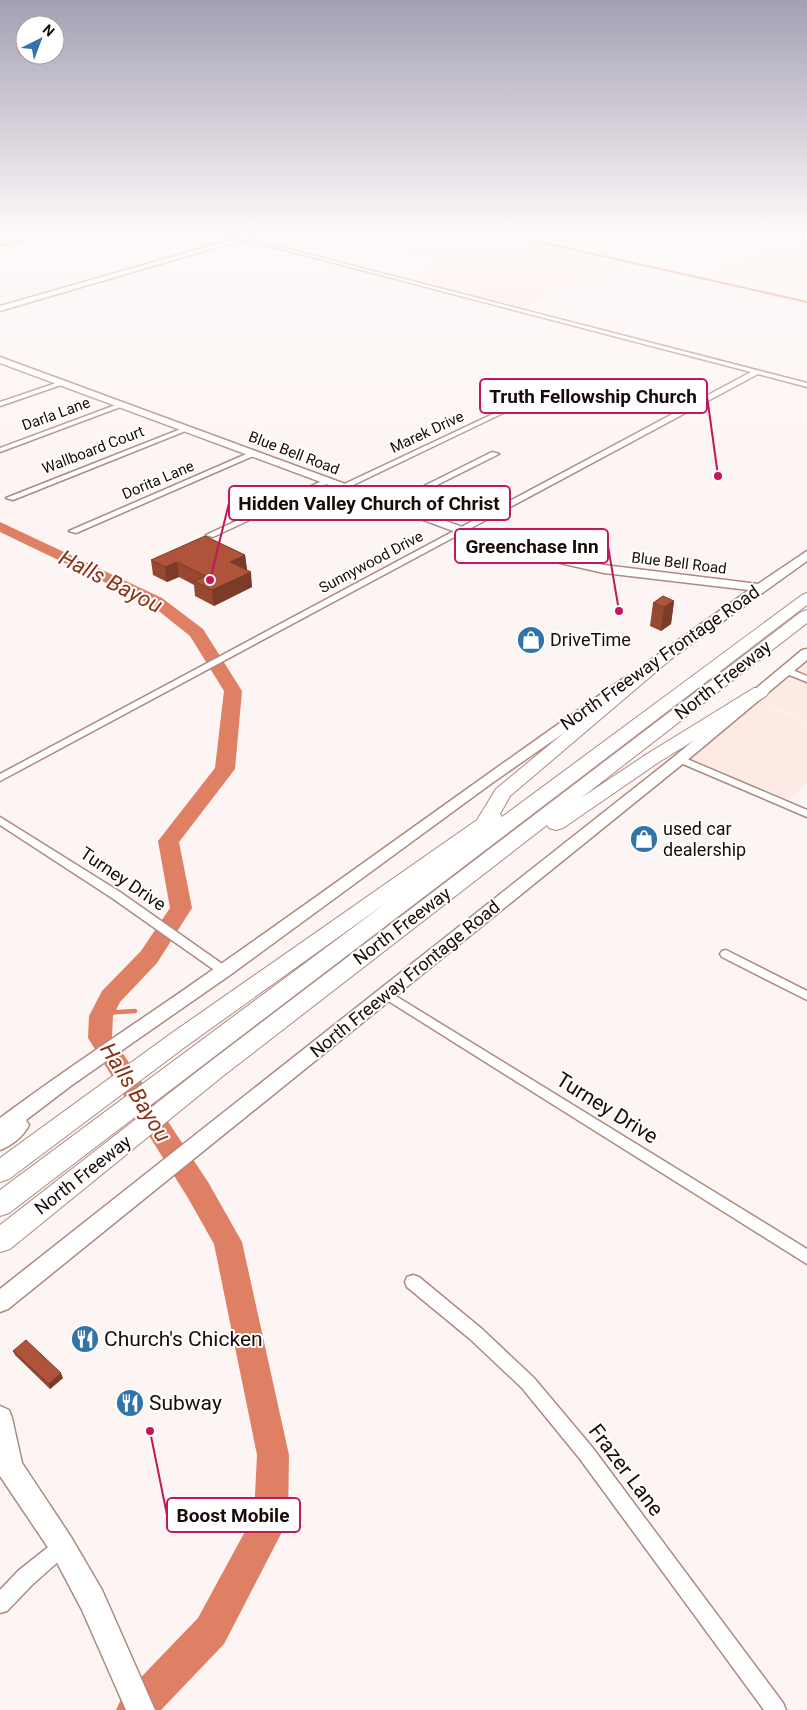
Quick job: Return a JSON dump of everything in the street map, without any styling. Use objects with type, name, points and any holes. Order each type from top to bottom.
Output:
[{"type":"highway","name":"North Freeway","points":[[0,1172],[177,1041],[486,823],[807,583]]},
{"type":"highway","name":"North Freeway","points":[[0,1240],[113,1135],[807,598]]},
{"type":"highway","name":"North Freeway","points":[[206,1063],[499,853],[807,615]]},
{"type":"highway","points":[[486,823],[503,793],[669,654]]},
{"type":"highway","points":[[499,853],[538,836],[653,758],[760,692]]},
{"type":"highway","name":"North Freeway","points":[[0,1205],[113,1135]]},
{"type":"main road","name":"Blue Bell Road","points":[[0,360],[511,549],[604,569],[760,588]]},
{"type":"main road","name":"North Freeway Frontage Road","points":[[0,1129],[66,1080],[224,971],[487,780],[669,654],[807,555]]},
{"type":"main road","name":"North Freeway Frontage Road","points":[[4,1297],[680,759],[807,653]]},
{"type":"main road","points":[[0,1142],[66,1080]]},
{"type":"main road","points":[[0,1418],[5,1462],[66,1543],[141,1710]]},
{"type":"street","points":[[529,313],[807,385]]},
{"type":"street","name":"Sunnywood Drive","points":[[0,778],[757,372]]},
{"type":"street","points":[[0,404],[62,383]]},
{"type":"street","name":"Marek Drive","points":[[342,487],[550,389]]},
{"type":"street","name":"Darla Lane","points":[[0,450],[121,405]]},
{"type":"street","name":"Wallboard Court","points":[[10,498],[186,429]]},
{"type":"street","name":"Dorita Lane","points":[[73,532],[254,454]]},
{"type":"street","points":[[390,505],[495,454]]},
{"type":"street","points":[[210,535],[327,482]]},
{"type":"street","points":[[785,670],[807,679]]},
{"type":"street","points":[[680,759],[807,814]]},
{"type":"street","name":"Turney Drive","points":[[0,820],[195,949],[224,971]]},
{"type":"street","points":[[726,954],[807,996]]},
{"type":"street","name":"Turney Drive","points":[[386,994],[807,1257]]},
{"type":"street","name":"Frazer Lane","points":[[413,1282],[476,1334],[528,1383],[586,1453],[776,1710]]},
{"type":"street","points":[[0,1604],[25,1578],[66,1543]]},
{"type":"shaded area","points":[[807,662],[807,721],[758,701]]},
{"type":"shaded area","points":[[758,702],[807,722],[807,783],[789,801],[689,758]]},
{"type":"building","points":[[205,536],[245,555],[230,562],[251,572],[212,590],[194,581],[206,576],[177,562],[165,567],[151,560]]},
{"type":"building","points":[[663,596],[674,601],[664,607],[653,603]]},
{"type":"building","points":[[26,1340],[61,1373],[49,1384],[13,1351]]},
{"type":"waterway","name":"Halls Bayou","points":[[0,526],[156,601],[197,633],[233,691],[225,769],[168,841],[181,908],[149,957],[110,997],[101,1016],[100,1038],[198,1190],[228,1242],[273,1455],[271,1518],[211,1631],[135,1710]]},
{"type":"waterway","points":[[102,1013],[135,1011]]},
{"type":"place","name":"Truth Fellowship Church","points":[[718,476]]},
{"type":"place","name":"Hidden Valley Church of Christ","points":[[210,580]]},
{"type":"place","name":"Greenchase Inn","points":[[619,611]]},
{"type":"place","name":"DriveTime","points":[[531,640]]},
{"type":"place","name":"used car dealership","points":[[644,839]]},
{"type":"place","name":"Church's Chicken","points":[[85,1339]]},
{"type":"place","name":"Subway","points":[[130,1403]]},
{"type":"place","name":"Boost Mobile","points":[[150,1431]]}]
